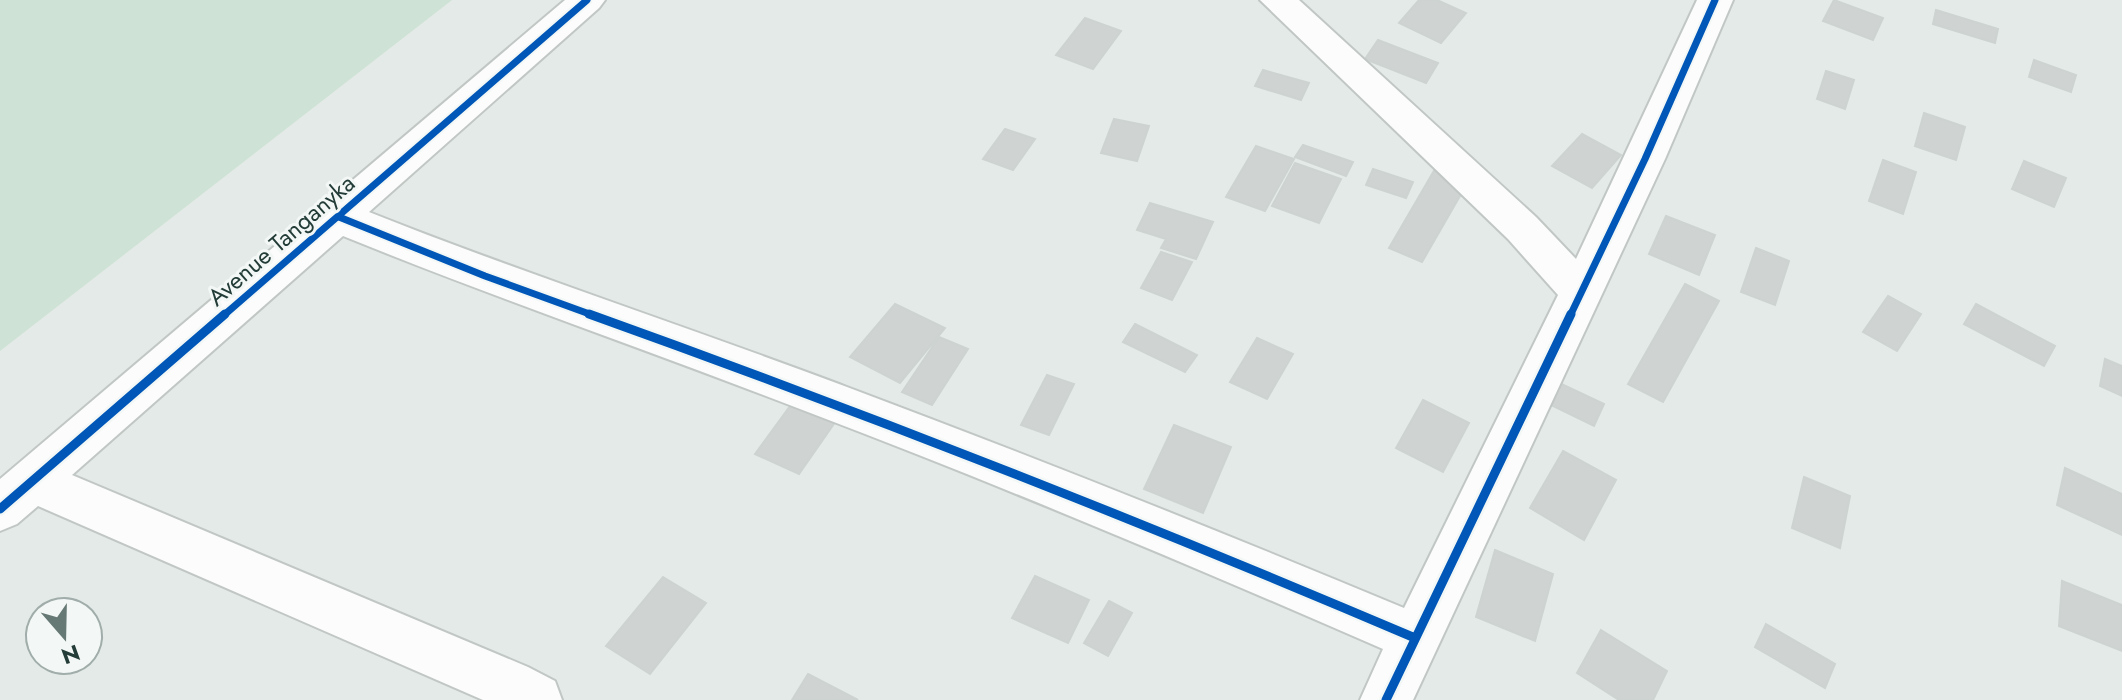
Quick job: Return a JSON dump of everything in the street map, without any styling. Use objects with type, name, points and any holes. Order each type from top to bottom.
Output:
[{"type":"street","name":"Avenue Tanganyka","points":[[16,495],[587,0]]},
{"type":"street","points":[[1278,0],[1522,228],[1581,292]]},
{"type":"street","points":[[1386,700],[1645,159],[1715,0]]},
{"type":"street","points":[[339,217],[485,276],[829,400],[1230,559],[1415,638]]},
{"type":"street","points":[[16,495],[509,685],[536,700]]},
{"type":"green space","points":[[0,0],[452,0],[0,351]]},
{"type":"building","points":[[1419,0],[1437,0],[1466,13],[1441,43],[1399,23]]},
{"type":"building","points":[[1834,0],[1883,18],[1873,40],[1823,21]]},
{"type":"building","points":[[1936,10],[1998,29],[1995,43],[1933,24]]},
{"type":"building","points":[[1085,18],[1121,31],[1093,69],[1056,55]]},
{"type":"building","points":[[1378,40],[1438,63],[1426,83],[1365,59]]},
{"type":"building","points":[[2034,60],[2076,75],[2071,92],[2029,77]]},
{"type":"building","points":[[1263,70],[1309,83],[1301,100],[1255,86]]},
{"type":"building","points":[[1826,71],[1854,80],[1845,109],[1817,99]]},
{"type":"building","points":[[1924,113],[1965,127],[1956,160],[1915,146]]},
{"type":"building","points":[[1114,119],[1149,126],[1137,161],[1101,153]]},
{"type":"building","points":[[1005,129],[1035,139],[1013,170],[983,159]]},
{"type":"building","points":[[1582,134],[1621,155],[1592,188],[1552,166]]},
{"type":"building","points":[[1303,145],[1353,162],[1346,176],[1295,157]]},
{"type":"building","points":[[1256,146],[1294,159],[1265,211],[1226,197]]},
{"type":"building","points":[[1883,160],[1916,172],[1903,214],[1869,201]]},
{"type":"building","points":[[2024,161],[2066,178],[2054,207],[2012,189]]},
{"type":"building","points":[[1295,163],[1341,179],[1319,223],[1272,206]]},
{"type":"building","points":[[1373,169],[1413,182],[1406,198],[1366,185]]},
{"type":"building","points":[[1435,169],[1468,182],[1422,262],[1389,248]]},
{"type":"building","points":[[1150,203],[1213,222],[1196,259],[1161,248],[1166,239],[1137,230]]},
{"type":"building","points":[[1666,216],[1715,235],[1699,275],[1649,254]]},
{"type":"building","points":[[1756,248],[1789,261],[1775,305],[1741,292]]},
{"type":"building","points":[[1161,252],[1192,262],[1172,300],[1141,288]]},
{"type":"building","points":[[1685,284],[1719,301],[1663,402],[1628,384]]},
{"type":"building","points":[[1888,296],[1921,314],[1897,351],[1863,332]]},
{"type":"building","points":[[895,304],[945,328],[900,383],[850,357]]},
{"type":"building","points":[[1976,304],[2055,346],[2044,366],[1964,324]]},
{"type":"building","points":[[1135,324],[1197,355],[1185,372],[1123,342]]},
{"type":"building","points":[[939,337],[968,349],[932,405],[902,392]]},
{"type":"building","points":[[1257,338],[1293,354],[1267,399],[1230,382]]},
{"type":"building","points":[[2105,359],[2122,366],[2122,396],[2100,386]]},
{"type":"building","points":[[1047,375],[1074,384],[1049,435],[1021,425]]},
{"type":"building","points":[[1555,381],[1604,404],[1594,426],[1545,402]]},
{"type":"building","points":[[1423,400],[1469,423],[1443,472],[1396,448]]},
{"type":"building","points":[[793,402],[836,421],[799,474],[755,454]]},
{"type":"building","points":[[1174,425],[1231,447],[1203,513],[1144,489]]},
{"type":"building","points":[[1563,451],[1616,480],[1584,540],[1530,508]]},
{"type":"building","points":[[2065,468],[2122,494],[2122,535],[2057,505]]},
{"type":"building","points":[[1804,477],[1850,496],[1840,548],[1792,528]]},
{"type":"building","points":[[1495,550],[1553,574],[1535,641],[1476,617]]},
{"type":"building","points":[[1035,576],[1089,600],[1068,643],[1012,618]]},
{"type":"building","points":[[663,577],[706,603],[650,674],[606,646]]},
{"type":"building","points":[[2062,581],[2122,605],[2122,651],[2059,626]]},
{"type":"building","points":[[1109,601],[1132,613],[1108,656],[1084,643]]},
{"type":"building","points":[[1766,624],[1835,664],[1825,688],[1755,647]]},
{"type":"building","points":[[1601,630],[1667,671],[1653,700],[1619,700],[1577,673]]},
{"type":"building","points":[[808,674],[858,700],[792,700]]},
{"type":"cycle path","points":[[0,509],[587,0]]},
{"type":"cycle path","points":[[1386,700],[1645,159],[1715,0]]},
{"type":"cycle path","points":[[339,217],[485,276],[829,400],[1230,559],[1415,638]]}]
